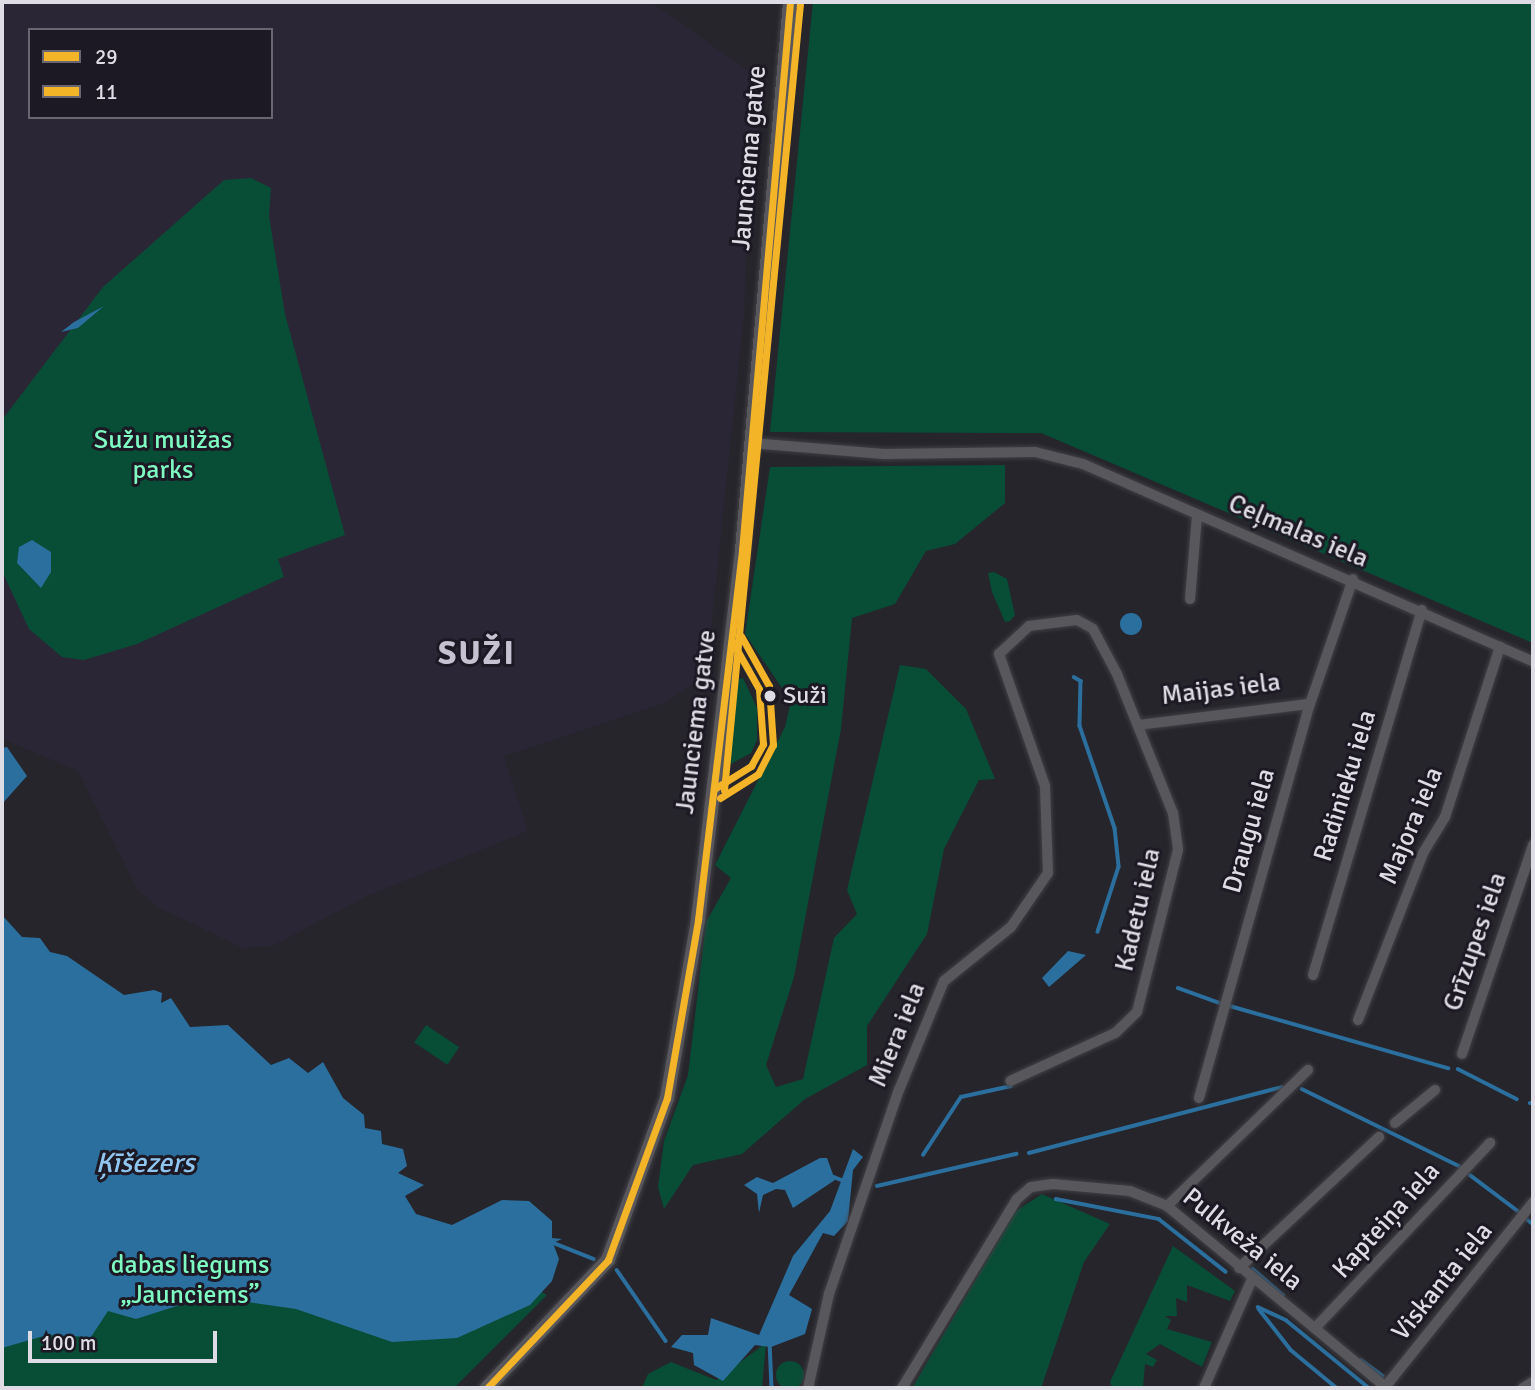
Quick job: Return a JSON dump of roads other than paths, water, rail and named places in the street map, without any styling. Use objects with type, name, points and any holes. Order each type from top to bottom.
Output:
[{"type":"main road","name":"Jaunciema gatve","points":[[487,1388],[608,1260],[660,1126],[698,920],[751,443],[790,2]]},
{"type":"street","name":"Ceļmalas iela","points":[[751,443],[884,454],[1041,453],[1083,464],[1197,515],[1353,579],[1533,662]]},
{"type":"street","points":[[1190,599],[1197,515]]},
{"type":"street","name":"Draugu iela","points":[[1199,1098],[1310,704],[1353,579]]},
{"type":"street","name":"Radinieku iela","points":[[1313,975],[1422,610]]},
{"type":"street","name":"Kadetu iela","points":[[1010,1081],[1115,1033],[1137,1012],[1178,850],[1173,813],[1138,725],[1093,629],[1077,620],[1029,625]]},
{"type":"street","name":"Miera iela","points":[[808,1388],[829,1294],[899,1090],[944,981],[1011,927],[1048,873],[1045,786],[999,654],[1029,625]]},
{"type":"street","name":"Majora iela","points":[[1358,1020],[1423,853],[1445,817],[1500,647]]},
{"type":"street","name":"Maijas iela","points":[[1138,725],[1310,704]]},
{"type":"street","name":"Grīzupes iela","points":[[1462,1054],[1533,845]]},
{"type":"street","points":[[1167,1206],[1308,1070]]},
{"type":"street","points":[[1395,1123],[1434,1090]]},
{"type":"street","points":[[1239,1268],[1379,1137]]},
{"type":"street","name":"Kapteiņa iela","points":[[1315,1328],[1490,1143]]},
{"type":"street","name":"Pulkveža iela","points":[[902,1388],[1017,1199],[1031,1187],[1090,1185],[1167,1206],[1386,1388]]},
{"type":"street","name":"Viskanta iela","points":[[1386,1388],[1533,1202]]},
{"type":"street","points":[[1203,1388],[1252,1279]]},
{"type":"street","points":[[1523,1388],[1533,1382]]},
{"type":"water","points":[[104,306],[78,328],[61,332],[74,322]]},
{"type":"water","points":[[32,540],[51,552],[51,572],[41,588],[17,563],[19,547]]},
{"type":"water","points":[[1131,613],[1139,616],[1142,624],[1139,632],[1131,635],[1123,632],[1120,624],[1123,616]]},
{"type":"water","points":[[7,747],[27,776],[2,804],[2,748]]},
{"type":"water","name":"Ķīšezers","points":[[2,915],[22,937],[40,938],[50,952],[67,956],[124,995],[154,990],[162,993],[161,1003],[171,998],[190,1027],[228,1025],[271,1065],[289,1058],[308,1073],[323,1062],[343,1098],[364,1115],[365,1128],[381,1131],[382,1144],[403,1149],[407,1166],[398,1173],[424,1185],[405,1196],[416,1214],[452,1225],[502,1200],[529,1201],[552,1221],[552,1238],[562,1239],[553,1243],[559,1259],[552,1281],[530,1305],[457,1338],[392,1342],[296,1309],[233,1300],[186,1303],[136,1319],[108,1311],[91,1337],[47,1335],[2,1348]]},
{"type":"water","points":[[1068,951],[1086,955],[1049,987],[1042,978]]},
{"type":"water","points":[[853,1149],[863,1157],[853,1170],[848,1221],[834,1236],[823,1233],[789,1295],[812,1309],[805,1334],[771,1347],[755,1345],[723,1381],[694,1365],[693,1353],[671,1347],[682,1335],[708,1335],[711,1318],[759,1335],[793,1256],[830,1211]]},
{"type":"water","points":[[820,1158],[827,1158],[835,1180],[793,1208],[785,1190],[776,1189],[763,1195],[759,1213],[757,1194],[744,1185],[757,1177],[773,1183]]},
{"type":"waterway","points":[[1074,677],[1081,681],[1080,726],[1115,828],[1119,867],[1098,932]]},
{"type":"waterway","points":[[1178,988],[1220,1003]]},
{"type":"waterway","points":[[1230,1006],[1448,1068]]},
{"type":"waterway","points":[[1458,1069],[1517,1099]]},
{"type":"waterway","points":[[923,1155],[961,1097],[1011,1086]]},
{"type":"waterway","points":[[1029,1153],[1282,1087]]},
{"type":"waterway","points":[[1302,1089],[1459,1166]]},
{"type":"waterway","points":[[877,1186],[1016,1154]]},
{"type":"waterway","points":[[1470,1175],[1518,1211]]},
{"type":"waterway","points":[[831,1176],[847,1182]]},
{"type":"waterway","points":[[1056,1199],[1159,1219],[1226,1272]]},
{"type":"waterway","points":[[1528,1220],[1533,1224]]},
{"type":"waterway","points":[[551,1242],[594,1259]]},
{"type":"waterway","points":[[1253,1269],[1283,1295]]},
{"type":"waterway","points":[[617,1270],[666,1341]]},
{"type":"waterway","points":[[1258,1307],[1286,1320],[1369,1388]]},
{"type":"waterway","points":[[1259,1309],[1291,1350],[1337,1388]]},
{"type":"waterway","points":[[770,1342],[772,1388]]},
{"type":"waterway","points":[[1361,1360],[1383,1376]]},
{"type":"place","name":"Suži","points":[[770,696]]},
{"type":"district","name":"SUŽI","points":[[477,654]]},
{"type":"park label","name":"Sužu muižas parks","points":[[163,456]]},
{"type":"park label","name":"dabas liegums „Jaunciems”","points":[[190,1281]]}]
